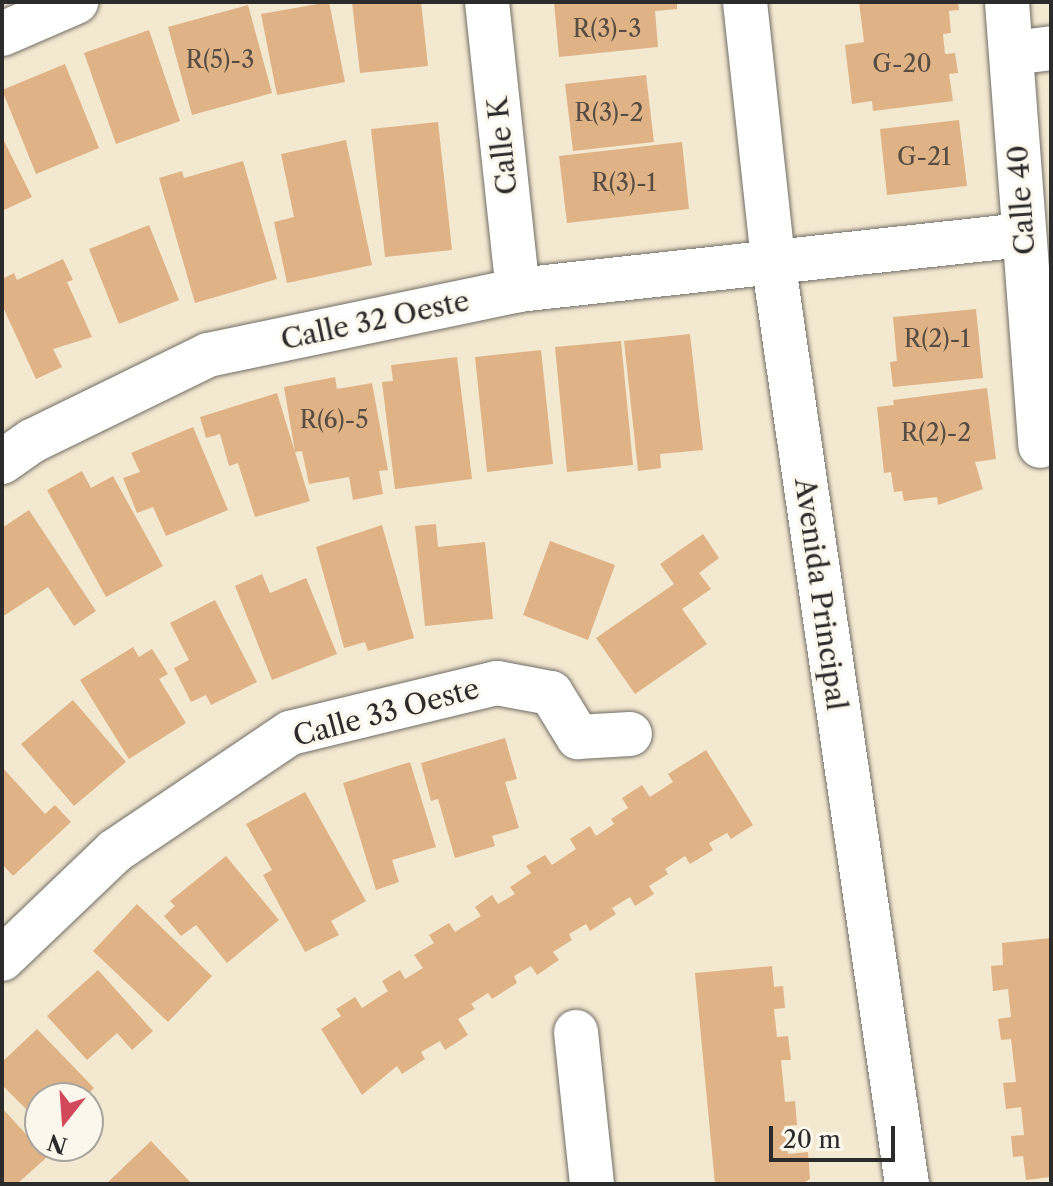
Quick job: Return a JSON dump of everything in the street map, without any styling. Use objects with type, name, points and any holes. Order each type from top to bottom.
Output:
[{"type":"street","points":[[2,34],[76,2]]},
{"type":"street","name":"Calle K","points":[[487,2],[518,290]]},
{"type":"street","name":"Avenida Principal","points":[[745,2],[773,260],[907,1184]]},
{"type":"street","name":"Calle 40","points":[[1007,2],[1032,51],[1023,235],[1040,446]]},
{"type":"street","name":"Calle 32 Oeste","points":[[2,462],[32,441],[208,355],[518,290],[1023,235]]},
{"type":"street","name":"Calle 33 Oeste","points":[[2,959],[115,851],[290,733],[497,683],[551,693],[578,737],[630,734]]},
{"type":"street","points":[[576,1032],[592,1184]]},
{"type":"building","points":[[329,2],[345,82],[277,95],[261,14]]},
{"type":"building","points":[[352,2],[421,2],[428,66],[360,73]]},
{"type":"building","points":[[554,2],[677,2],[677,9],[655,11],[658,47],[559,57]]},
{"type":"building","points":[[859,2],[958,2],[959,10],[949,11],[951,33],[943,34],[945,54],[955,53],[958,73],[949,74],[953,101],[873,111],[872,101],[852,104],[845,45],[864,42]]},
{"type":"building","points":[[248,5],[272,93],[192,115],[168,27]]},
{"type":"building","points":[[149,30],[180,121],[116,144],[84,53]]},
{"type":"building","points":[[65,64],[99,148],[36,174],[2,90]]},
{"type":"building","points":[[646,75],[654,142],[573,151],[565,84]]},
{"type":"building","points":[[959,120],[967,186],[887,195],[880,129]]},
{"type":"building","points":[[438,122],[452,250],[385,257],[371,129]]},
{"type":"building","points":[[2,137],[32,197],[2,211]]},
{"type":"building","points":[[346,140],[372,265],[287,283],[274,222],[294,217],[281,154]]},
{"type":"building","points":[[682,142],[689,209],[567,223],[559,156]]},
{"type":"building","points":[[243,161],[277,279],[195,303],[159,178],[182,171],[184,178]]},
{"type":"building","points":[[149,225],[179,300],[119,324],[89,249]]},
{"type":"building","points":[[63,259],[73,280],[67,282],[92,337],[53,349],[62,367],[36,379],[2,305],[2,279],[14,273],[17,280]]},
{"type":"building","points":[[976,309],[983,378],[893,387],[890,362],[897,361],[893,317]]},
{"type":"building","points":[[690,334],[703,450],[660,454],[661,468],[638,471],[624,341]]},
{"type":"building","points":[[621,341],[633,465],[567,472],[555,347]]},
{"type":"building","points":[[541,350],[553,464],[487,472],[475,357]]},
{"type":"building","points":[[457,357],[472,479],[395,489],[382,382],[393,381],[391,365]]},
{"type":"building","points":[[335,377],[337,389],[372,383],[388,470],[379,471],[383,494],[353,500],[349,477],[309,484],[302,451],[295,452],[284,387]]},
{"type":"building","points":[[987,388],[996,459],[975,462],[983,489],[938,505],[937,497],[904,501],[902,491],[894,492],[891,472],[884,473],[877,407],[894,405],[893,400]]},
{"type":"building","points":[[277,393],[310,501],[255,517],[238,463],[229,466],[220,434],[206,438],[200,417]]},
{"type":"building","points":[[193,427],[228,510],[166,536],[153,507],[137,513],[123,478],[140,472],[131,453]]},
{"type":"building","points":[[82,471],[91,488],[113,476],[163,566],[106,597],[47,490]]},
{"type":"building","points":[[29,510],[96,611],[74,626],[48,587],[2,617],[2,528]]},
{"type":"building","points":[[436,524],[438,547],[485,542],[493,619],[425,626],[415,526]]},
{"type":"building","points":[[382,525],[414,638],[368,651],[365,642],[344,648],[316,547]]},
{"type":"building","points":[[703,534],[719,558],[699,573],[711,589],[682,609],[707,644],[635,694],[596,638],[674,584],[660,564]]},
{"type":"building","points":[[550,541],[615,565],[588,640],[523,615]]},
{"type":"building","points":[[262,574],[270,593],[306,578],[337,654],[272,680],[235,586]]},
{"type":"building","points":[[215,600],[257,682],[211,705],[206,695],[191,702],[174,668],[189,660],[170,623]]},
{"type":"building","points":[[133,647],[139,657],[152,649],[168,674],[159,679],[186,723],[129,759],[80,680]]},
{"type":"building","points":[[73,700],[126,762],[74,806],[21,744]]},
{"type":"building","points":[[505,738],[517,779],[505,782],[519,828],[492,836],[495,846],[455,858],[438,799],[431,801],[421,763]]},
{"type":"building","points":[[706,750],[753,825],[731,839],[727,833],[709,843],[713,850],[690,864],[685,856],[665,869],[668,874],[649,886],[654,894],[635,906],[630,897],[612,908],[616,914],[590,931],[586,924],[569,934],[572,940],[553,952],[559,960],[537,975],[531,966],[514,976],[517,983],[492,999],[488,993],[471,1004],[475,1009],[458,1019],[468,1035],[445,1050],[440,1041],[421,1052],[425,1059],[402,1074],[397,1066],[362,1095],[321,1029],[341,1016],[336,1009],[355,997],[362,1008],[388,991],[382,981],[400,970],[405,979],[423,968],[414,955],[434,943],[429,935],[449,923],[455,932],[481,916],[475,907],[492,895],[498,904],[515,894],[510,887],[531,873],[526,866],[545,855],[552,865],[576,849],[570,839],[590,826],[596,836],[614,824],[611,819],[628,808],[622,798],[642,785],[650,797],[673,782],[668,774]]},
{"type":"building","points":[[410,762],[436,847],[392,860],[399,882],[376,890],[343,783]]},
{"type":"building","points":[[2,767],[45,814],[55,805],[71,822],[13,876],[2,864]]},
{"type":"building","points":[[305,792],[366,901],[331,921],[339,935],[305,952],[263,875],[272,870],[246,824]]},
{"type":"building","points":[[226,856],[279,920],[227,963],[196,925],[181,936],[164,916],[175,906],[170,901]]},
{"type":"building","points":[[137,904],[212,976],[168,1022],[93,951]]},
{"type":"building","points":[[1051,938],[1051,1177],[1026,1180],[1023,1156],[1013,1157],[1011,1136],[1024,1135],[1021,1107],[1006,1109],[1003,1083],[1016,1082],[1011,1039],[1001,1040],[998,1019],[1011,1017],[1008,989],[993,991],[991,966],[1003,965],[1002,943]]},
{"type":"building","points":[[772,966],[774,987],[783,986],[785,1008],[774,1009],[777,1037],[788,1036],[791,1060],[781,1060],[785,1102],[795,1101],[797,1125],[784,1126],[788,1154],[808,1152],[810,1179],[802,1184],[715,1184],[695,973]]},
{"type":"building","points":[[98,970],[153,1031],[132,1050],[117,1033],[87,1060],[47,1016]]},
{"type":"building","points":[[37,1029],[88,1082],[24,1082],[24,1107],[2,1085],[2,1062]]},
{"type":"building","points":[[2,1108],[24,1132],[24,1162],[41,1162],[17,1184],[2,1184]]},
{"type":"building","points":[[151,1141],[192,1184],[106,1184]]}]
